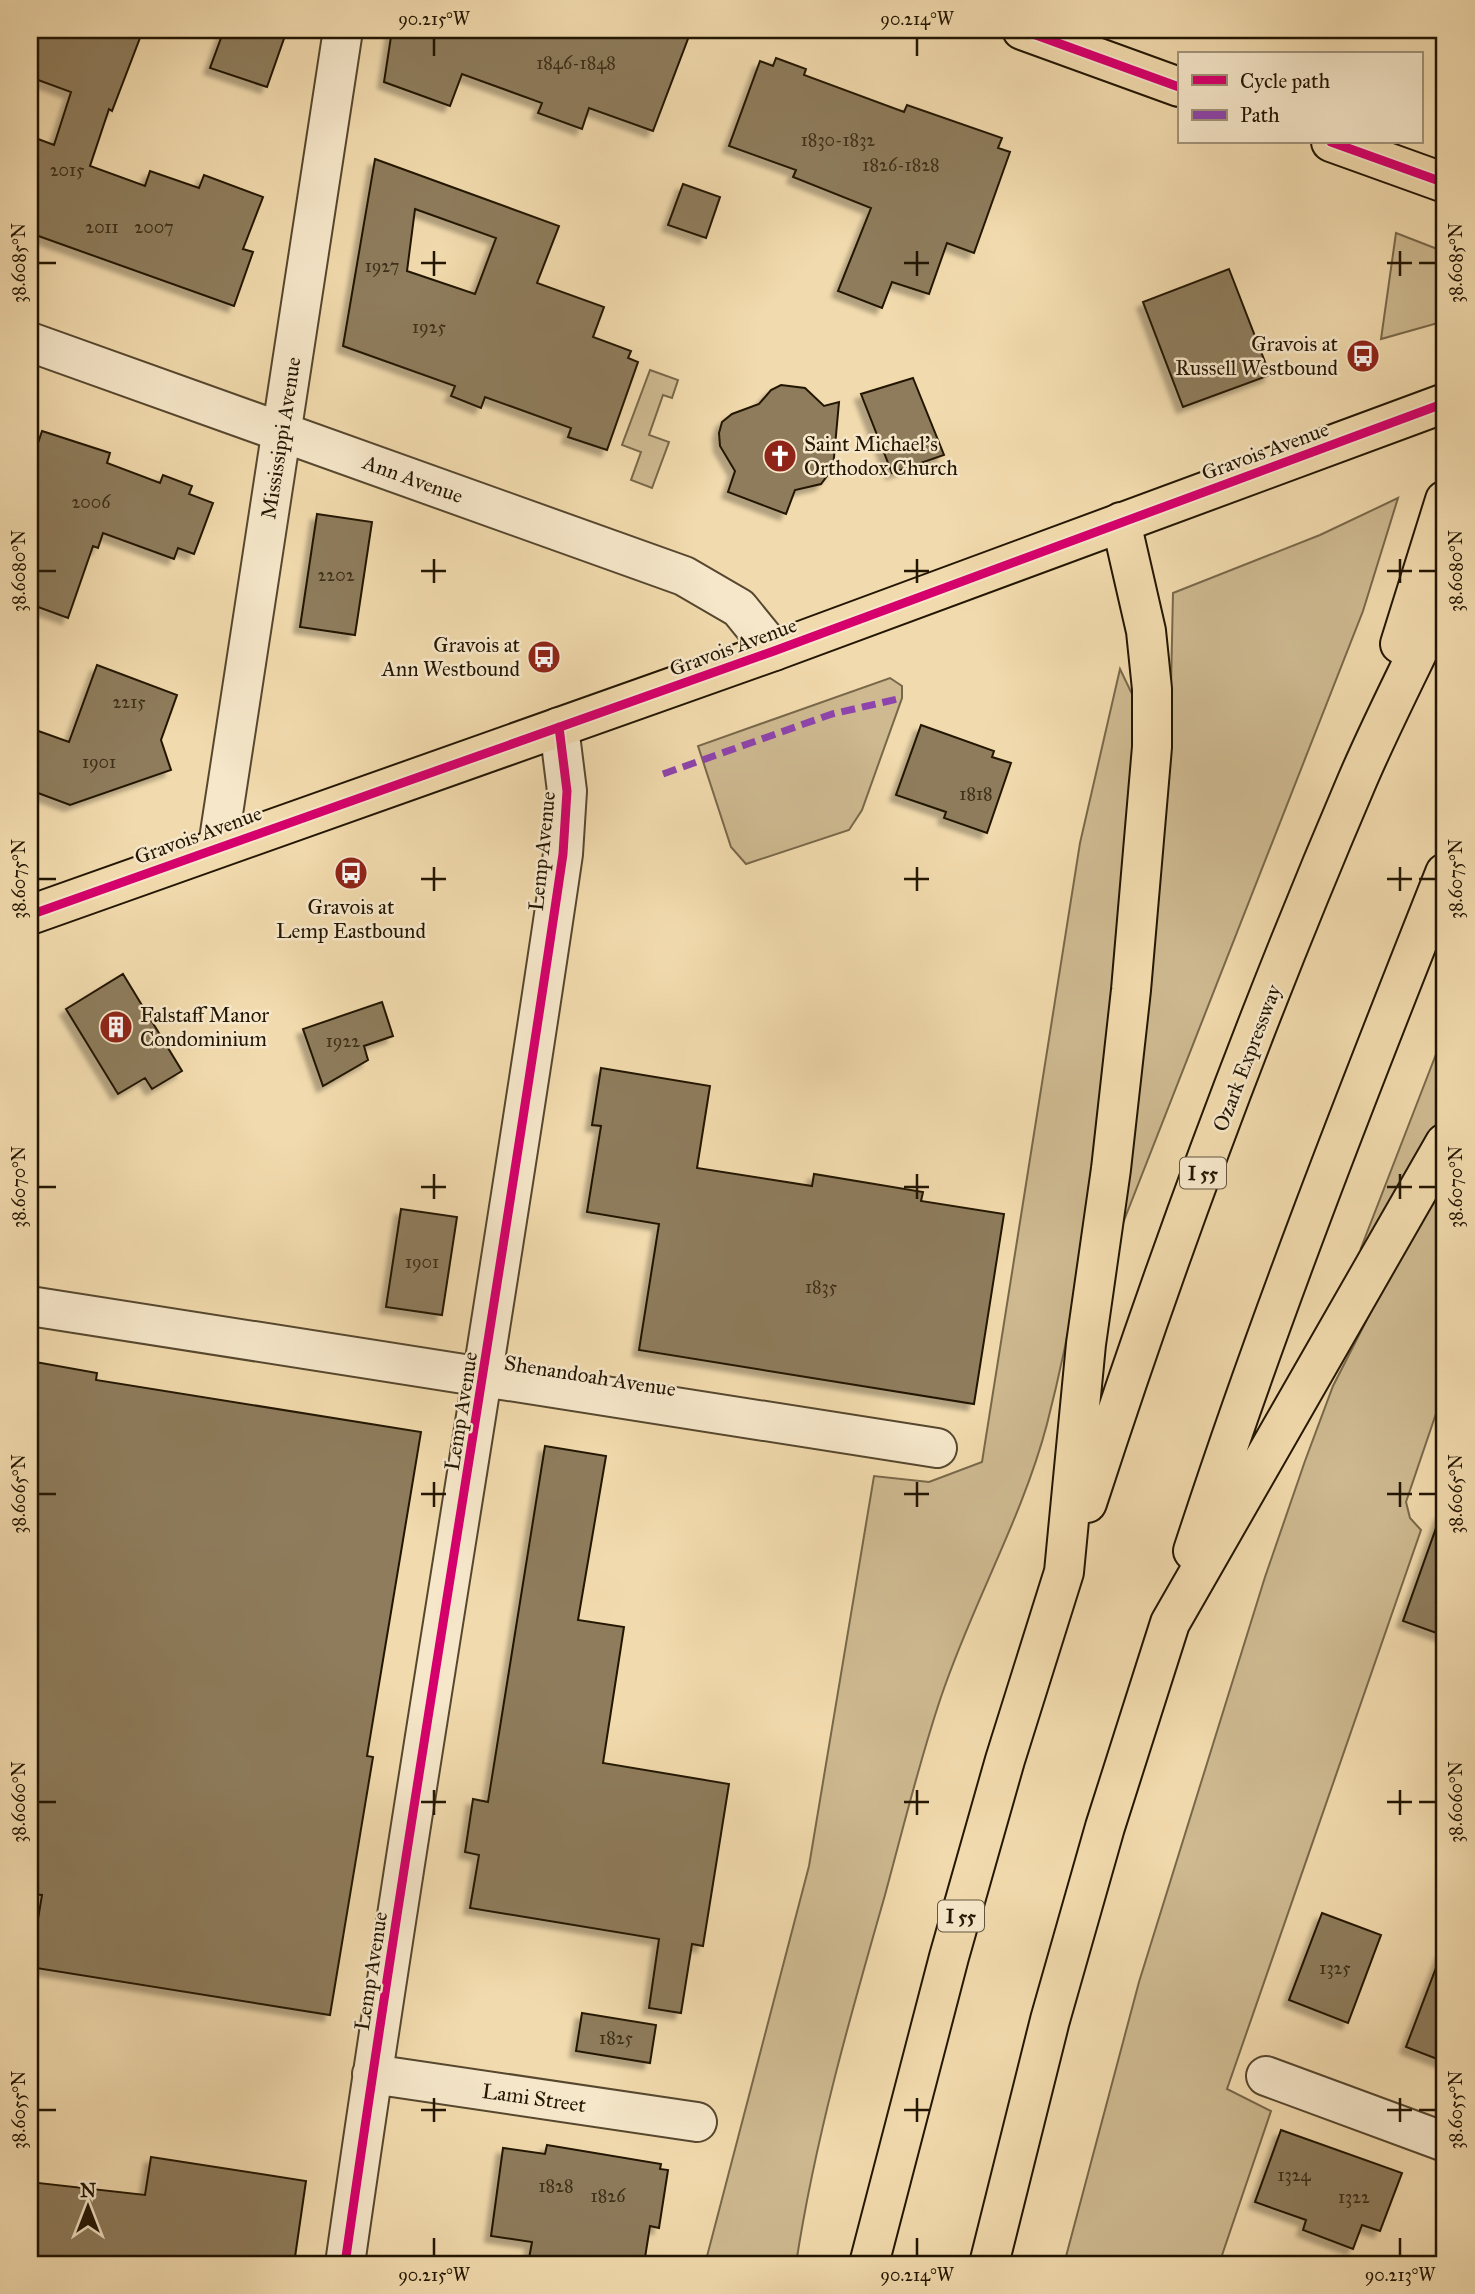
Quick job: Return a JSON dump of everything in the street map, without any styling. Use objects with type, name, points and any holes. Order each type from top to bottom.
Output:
[{"type":"main road","points":[[1022,30],[1178,87]]},
{"type":"main road","points":[[1337,144],[1445,183]]},
{"type":"main road","name":"Gravois Avenue","points":[[30,915],[218,846],[774,651],[1436,406]]},
{"type":"main road","points":[[1358,779],[1445,499]]},
{"type":"main road","points":[[1064,1572],[1086,1344],[1111,1170],[1128,1017],[1152,747],[1152,689],[1146,631],[1121,523]]},
{"type":"main road","name":"Ozark Expressway","points":[[1064,1572],[1178,1240],[1358,779],[1445,595]]},
{"type":"main road","points":[[989,2264],[1050,2020],[1105,1827],[1231,1434],[1301,1244],[1445,873]]},
{"type":"main road","points":[[1170,1623],[1445,1143]]},
{"type":"main road","name":"I 55","points":[[869,2264],[953,1944],[1064,1572]]},
{"type":"street","name":"Mississippi Avenue","points":[[218,846],[344,30]]},
{"type":"street","name":"Ann Avenue","points":[[30,342],[684,576],[716,592],[739,608],[774,651]]},
{"type":"street","name":"Lemp Avenue","points":[[345,2264],[372,2074],[484,1378],[566,822],[565,757],[559,727]]},
{"type":"street","name":"Shenandoah Avenue","points":[[30,1306],[937,1448]]},
{"type":"street","name":"Lami Street","points":[[372,2074],[697,2122]]},
{"type":"street","points":[[1266,2076],[1445,2142]]},
{"type":"shaded area","points":[[1396,233],[1445,252],[1445,321],[1381,339]]},
{"type":"shaded area","points":[[650,370],[678,380],[672,398],[663,395],[649,435],[669,442],[652,488],[631,480],[641,452],[622,445]]},
{"type":"shaded area","points":[[1398,498],[1363,611],[1123,1223],[1117,1229],[1171,687],[1173,593],[1320,535]]},
{"type":"shaded area","points":[[1120,669],[1133,696],[1135,734],[1114,995],[1095,1168],[1082,1254],[1067,1339],[1047,1424],[1011,1528],[953,1662],[925,1746],[834,2078],[796,2264],[705,2264],[809,1866],[874,1476],[929,1482],[982,1462],[1080,843]]},
{"type":"shaded area","points":[[890,678],[902,686],[902,698],[862,810],[849,830],[746,864],[731,847],[698,746]]},
{"type":"shaded area","points":[[1445,1031],[1445,1113],[1373,1245],[1361,1248]]},
{"type":"shaded area","points":[[1445,1179],[1445,1387],[1406,1502],[1410,1518],[1421,1530],[1227,2089],[1271,2111],[1219,2264],[1064,2264],[1139,1982],[1265,1577],[1305,1461],[1333,1386],[1379,1296]]},
{"type":"building","points":[[40,30],[143,30],[112,111],[109,109],[90,166],[145,186],[150,171],[199,188],[204,175],[263,197],[243,249],[253,252],[234,306],[30,233],[30,136],[54,145],[71,92],[30,77],[30,58]]},
{"type":"building","points":[[224,30],[287,30],[267,87],[210,68]]},
{"type":"building","points":[[392,30],[672,30],[689,36],[653,131],[589,108],[582,129],[538,113],[542,103],[462,74],[450,106],[384,82]]},
{"type":"building","points":[[776,58],[806,69],[804,75],[904,112],[907,105],[1002,138],[998,148],[1010,152],[974,253],[947,243],[929,294],[892,282],[882,308],[838,291],[871,208],[793,177],[796,170],[729,146],[760,61],[773,66]]},
{"type":"building","points":[[375,159],[559,226],[537,283],[604,307],[593,337],[631,351],[628,358],[638,362],[607,450],[568,437],[571,428],[485,397],[481,408],[451,396],[455,386],[343,346]],"holes":[[[415,209],[496,238],[475,294],[407,271]]]},
{"type":"building","points":[[683,184],[720,197],[706,238],[668,225]]},
{"type":"building","points":[[1229,269],[1270,375],[1183,407],[1143,302]]},
{"type":"building","points":[[913,378],[944,455],[892,473],[861,394]]},
{"type":"building","name":"Saint Michael's Orthodox Church","points":[[781,385],[805,388],[824,406],[839,402],[833,468],[821,484],[795,490],[786,514],[728,492],[735,471],[720,446],[719,433],[722,422],[732,414],[759,404],[771,390]]},
{"type":"building","points":[[42,431],[110,453],[107,463],[160,483],[163,475],[192,486],[189,494],[213,503],[194,554],[178,548],[174,559],[103,533],[98,548],[93,546],[68,618],[30,604],[30,440],[38,443]]},
{"type":"building","points":[[317,514],[372,522],[355,635],[300,627]]},
{"type":"building","points":[[97,665],[177,695],[161,740],[171,770],[70,805],[30,790],[30,728],[69,742]]},
{"type":"building","points":[[921,725],[994,751],[992,757],[1011,763],[987,833],[944,818],[946,812],[896,795]]},
{"type":"building","name":"Falstaff Manor Condominium","points":[[123,974],[182,1071],[152,1089],[145,1078],[118,1094],[66,1009]]},
{"type":"building","points":[[382,1002],[393,1036],[364,1046],[368,1060],[323,1086],[303,1029]]},
{"type":"building","points":[[601,1068],[710,1086],[697,1168],[812,1186],[814,1174],[923,1192],[921,1201],[1004,1214],[974,1404],[639,1350],[659,1224],[587,1212],[601,1126],[592,1125]]},
{"type":"building","points":[[401,1209],[457,1217],[442,1315],[386,1307]]},
{"type":"building","points":[[30,1361],[97,1373],[96,1380],[421,1432],[367,1756],[373,1757],[330,2015],[30,1967],[42,1895],[30,1894]]},
{"type":"building","points":[[545,1446],[606,1456],[578,1620],[624,1627],[603,1763],[729,1784],[703,1946],[692,1944],[681,2013],[649,2008],[659,1939],[470,1908],[479,1855],[465,1852],[473,1799],[488,1802]]},
{"type":"building","points":[[1441,1514],[1445,1515],[1445,1636],[1403,1621]]},
{"type":"building","points":[[1322,1913],[1381,1935],[1348,2023],[1289,2000]]},
{"type":"building","points":[[1442,1952],[1445,1952],[1445,2062],[1406,2047]]},
{"type":"building","points":[[582,2013],[656,2025],[650,2063],[576,2051]]},
{"type":"building","points":[[1281,2130],[1402,2173],[1380,2231],[1362,2225],[1353,2249],[1303,2230],[1306,2220],[1255,2202]]},
{"type":"building","points":[[547,2145],[661,2164],[660,2169],[668,2170],[659,2228],[650,2226],[644,2264],[528,2264],[532,2242],[491,2236],[503,2148],[545,2154]]},
{"type":"building","points":[[151,2157],[306,2181],[294,2264],[30,2264],[30,2182],[145,2195]]},
{"type":"marked path","points":[[663,774],[832,714],[902,698]]},
{"type":"cycle path","points":[[1022,30],[1178,87]]},
{"type":"cycle path","points":[[1337,144],[1445,183]]},
{"type":"cycle path","points":[[30,915],[774,651],[1445,403]]},
{"type":"cycle path","points":[[345,2264],[563,854],[567,791],[559,727]]},
{"type":"place","name":"Gravois at Russell Westbound","points":[[1363,356]]},
{"type":"place","name":"Saint Michael's Orthodox Church","points":[[780,456]]},
{"type":"place","name":"Gravois at Ann Westbound","points":[[544,657]]},
{"type":"place","name":"Gravois at Lemp Eastbound","points":[[351,873]]},
{"type":"place","name":"Falstaff Manor Condominium","points":[[116,1027]]}]
